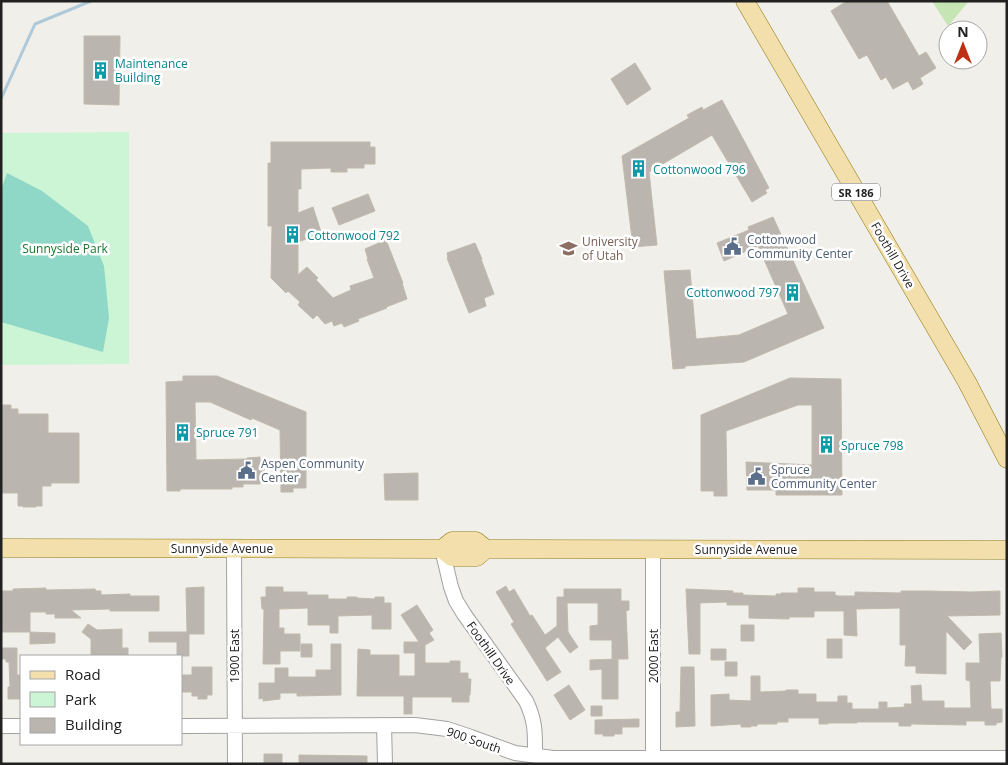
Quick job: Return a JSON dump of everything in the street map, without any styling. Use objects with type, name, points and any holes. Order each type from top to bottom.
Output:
[{"type":"main road","name":"Foothill Drive","points":[[745,1],[967,382],[1007,460]]},
{"type":"main road","name":"Sunnyside Avenue","points":[[1,548],[442,549],[452,542],[476,541],[486,549],[1007,550]]},
{"type":"street","name":"1900 East","points":[[234,548],[234,764]]},
{"type":"street","name":"Foothill Drive","points":[[442,549],[456,601],[526,701],[531,712],[535,726],[534,756]]},
{"type":"street","name":"2000 East","points":[[653,549],[653,761]]},
{"type":"street","points":[[384,725],[385,764]]},
{"type":"street","name":"900 South","points":[[182,726],[415,725],[447,729],[515,753],[553,758],[653,761],[1007,758]]},
{"type":"street","points":[[1,726],[20,726]]},
{"type":"green space","points":[[932,1],[969,1],[953,20],[944,20]]},
{"type":"green space","name":"Sunnyside Park","points":[[129,132],[129,364],[1,365],[1,133]]},
{"type":"green space","points":[[7,173],[42,191],[88,226],[104,266],[109,318],[103,352],[1,322],[1,190]]},
{"type":"building","points":[[847,1],[887,1],[919,56],[926,52],[936,68],[920,78],[923,84],[913,90],[908,81],[893,89],[886,77],[881,80],[867,55],[859,59],[831,11]]},
{"type":"building","name":"Maintenance Building","points":[[84,36],[120,36],[119,105],[84,104]]},
{"type":"building","points":[[635,63],[651,89],[627,105],[611,79]]},
{"type":"building","name":"Cottonwood 796","points":[[722,100],[769,188],[765,190],[767,193],[752,202],[712,135],[649,172],[657,245],[633,247],[622,156],[689,118],[687,115],[702,107],[703,110]]},
{"type":"building","name":"Cottonwood 792","points":[[271,142],[370,142],[370,147],[375,147],[375,164],[364,164],[364,168],[347,168],[347,172],[331,172],[331,168],[301,169],[301,189],[298,189],[298,213],[313,207],[321,232],[298,242],[298,275],[307,267],[333,298],[351,290],[350,286],[374,278],[365,249],[386,240],[403,283],[407,299],[358,319],[359,321],[344,327],[342,323],[334,326],[332,321],[325,324],[317,315],[313,319],[298,305],[300,302],[288,291],[286,293],[271,278],[272,226],[268,226],[268,163],[271,163]]},
{"type":"building","points":[[368,194],[375,211],[339,225],[332,208]]},
{"type":"building","name":"Cottonwood 797","points":[[773,217],[824,328],[744,362],[685,366],[685,368],[673,369],[664,271],[690,270],[696,339],[739,335],[788,314],[758,246],[724,261],[717,243],[749,230],[748,227]]},
{"type":"building","points":[[475,243],[494,294],[484,298],[486,306],[469,313],[447,258],[447,253]]},
{"type":"building","name":"Spruce 791","points":[[183,376],[217,376],[306,412],[306,488],[293,488],[293,492],[281,492],[280,430],[210,402],[195,402],[196,460],[260,457],[260,468],[264,468],[264,478],[260,478],[260,484],[243,484],[243,487],[232,487],[232,489],[180,489],[180,491],[167,491],[166,382],[183,381]]},
{"type":"building","name":"Spruce 798","points":[[790,378],[841,379],[842,495],[776,495],[776,490],[747,490],[746,462],[812,465],[812,405],[798,405],[726,431],[727,496],[714,496],[714,491],[701,491],[701,415]]},
{"type":"building","points":[[1,405],[11,405],[11,409],[18,409],[18,414],[48,414],[48,433],[79,433],[79,483],[51,483],[51,486],[42,486],[42,506],[36,507],[18,506],[18,493],[1,493]]},
{"type":"building","points":[[418,473],[418,500],[385,500],[384,474]]},
{"type":"building","points":[[506,586],[509,592],[514,589],[530,616],[532,615],[545,635],[557,626],[557,597],[564,597],[564,589],[621,589],[621,601],[629,601],[629,610],[626,611],[628,659],[612,659],[612,640],[590,640],[590,626],[598,625],[598,603],[567,603],[568,632],[578,647],[570,653],[558,637],[545,648],[561,672],[547,681],[511,624],[514,622],[496,592]]},
{"type":"building","points":[[204,587],[204,634],[189,634],[189,656],[182,656],[177,655],[177,642],[149,642],[149,632],[187,632],[186,588]]},
{"type":"building","points":[[266,587],[283,587],[283,592],[307,592],[307,595],[328,595],[328,599],[357,597],[375,599],[375,597],[384,597],[384,603],[391,603],[391,629],[372,629],[372,615],[338,616],[338,633],[330,633],[330,625],[308,625],[308,608],[279,609],[279,628],[284,628],[284,634],[300,634],[300,651],[280,651],[280,664],[263,664],[264,609],[262,609],[261,597],[266,597]]},
{"type":"building","points":[[46,588],[46,590],[95,589],[96,591],[101,591],[101,595],[159,596],[159,611],[71,610],[81,618],[55,618],[55,614],[30,612],[30,632],[1,632],[1,591]]},
{"type":"building","points":[[798,588],[814,588],[814,592],[835,592],[835,595],[838,596],[855,596],[855,592],[1000,591],[1000,615],[947,616],[972,642],[964,650],[946,631],[946,674],[916,673],[916,666],[905,666],[906,645],[900,645],[900,608],[856,609],[857,636],[844,635],[844,611],[814,611],[814,617],[789,617],[789,619],[749,618],[749,605],[727,605],[727,602],[700,603],[700,654],[689,654],[686,589],[733,591],[733,593],[743,593],[743,595],[776,596],[776,594],[781,593],[798,593]]},
{"type":"building","points":[[417,605],[433,630],[429,633],[434,640],[425,645],[425,663],[460,661],[460,673],[468,673],[468,679],[471,679],[469,702],[452,702],[452,697],[412,697],[412,714],[404,714],[404,696],[357,696],[358,649],[370,650],[370,655],[399,655],[399,676],[415,676],[415,653],[404,653],[404,642],[419,642],[401,615]]},
{"type":"building","points":[[88,624],[97,630],[122,629],[122,648],[128,648],[128,655],[91,655],[91,639],[82,632]]},
{"type":"building","points":[[741,625],[754,625],[754,641],[741,641]]},
{"type":"building","points":[[30,632],[55,633],[55,643],[30,644]]},
{"type":"building","points":[[1001,633],[1000,681],[990,681],[991,709],[1002,709],[1002,722],[996,723],[996,725],[985,725],[985,721],[966,721],[966,725],[911,724],[911,726],[899,726],[899,722],[819,724],[819,718],[788,718],[788,722],[757,724],[757,726],[751,727],[741,727],[741,724],[711,726],[711,695],[729,694],[729,700],[751,701],[751,676],[760,676],[760,692],[798,690],[798,694],[816,694],[816,702],[838,702],[838,696],[847,696],[847,703],[852,703],[852,709],[879,709],[879,702],[887,702],[887,708],[905,707],[904,704],[912,704],[911,686],[921,685],[922,701],[944,701],[944,708],[971,708],[970,681],[966,680],[966,663],[980,663],[979,634]]},
{"type":"building","points":[[827,639],[842,639],[842,658],[827,658]]},
{"type":"building","points":[[301,644],[312,644],[312,657],[301,657]]},
{"type":"building","points":[[331,644],[341,644],[341,695],[297,696],[297,693],[280,693],[280,699],[263,701],[263,698],[259,699],[259,683],[275,683],[275,668],[288,668],[288,677],[316,677],[316,670],[331,670]]},
{"type":"building","points":[[1,648],[17,648],[17,675],[20,675],[20,699],[8,699],[8,687],[10,687],[9,662],[6,662],[6,659],[1,659]]},
{"type":"building","points":[[711,649],[726,649],[726,660],[711,660]]},
{"type":"building","points":[[618,659],[618,699],[602,699],[602,669],[590,670],[590,660]]},
{"type":"building","points":[[725,662],[737,662],[737,676],[725,676]]},
{"type":"building","points":[[192,667],[212,667],[212,695],[207,695],[207,699],[198,699],[198,696],[192,696],[192,692],[182,692],[182,675],[192,675]]},
{"type":"building","points":[[681,667],[694,667],[695,726],[676,727],[676,712],[680,712]]},
{"type":"building","points":[[569,685],[585,710],[570,720],[554,695]]},
{"type":"building","points":[[591,706],[602,706],[602,716],[591,716]]},
{"type":"building","points":[[639,719],[639,727],[622,727],[622,734],[603,736],[603,734],[595,734],[595,720]]},
{"type":"building","points":[[264,754],[282,754],[282,764],[264,764]]},
{"type":"building","points":[[299,755],[367,756],[367,764],[299,764]]},
{"type":"waterway","points":[[1,99],[35,24],[91,1]]},
{"type":"place","name":"Maintenance Building","points":[[101,70]]},
{"type":"place","name":"Cottonwood 796","points":[[639,169]]},
{"type":"place","name":"Cottonwood 792","points":[[293,235]]},
{"type":"place","name":"Cottonwood Community Center","points":[[733,246]]},
{"type":"place","name":"University of Utah","points":[[568,248]]},
{"type":"place","name":"Cottonwood 797","points":[[793,292]]},
{"type":"place","name":"Spruce 791","points":[[182,432]]},
{"type":"place","name":"Spruce 798","points":[[827,445]]},
{"type":"place","name":"Aspen Community Center","points":[[247,470]]},
{"type":"place","name":"Spruce Community Center","points":[[757,476]]}]
